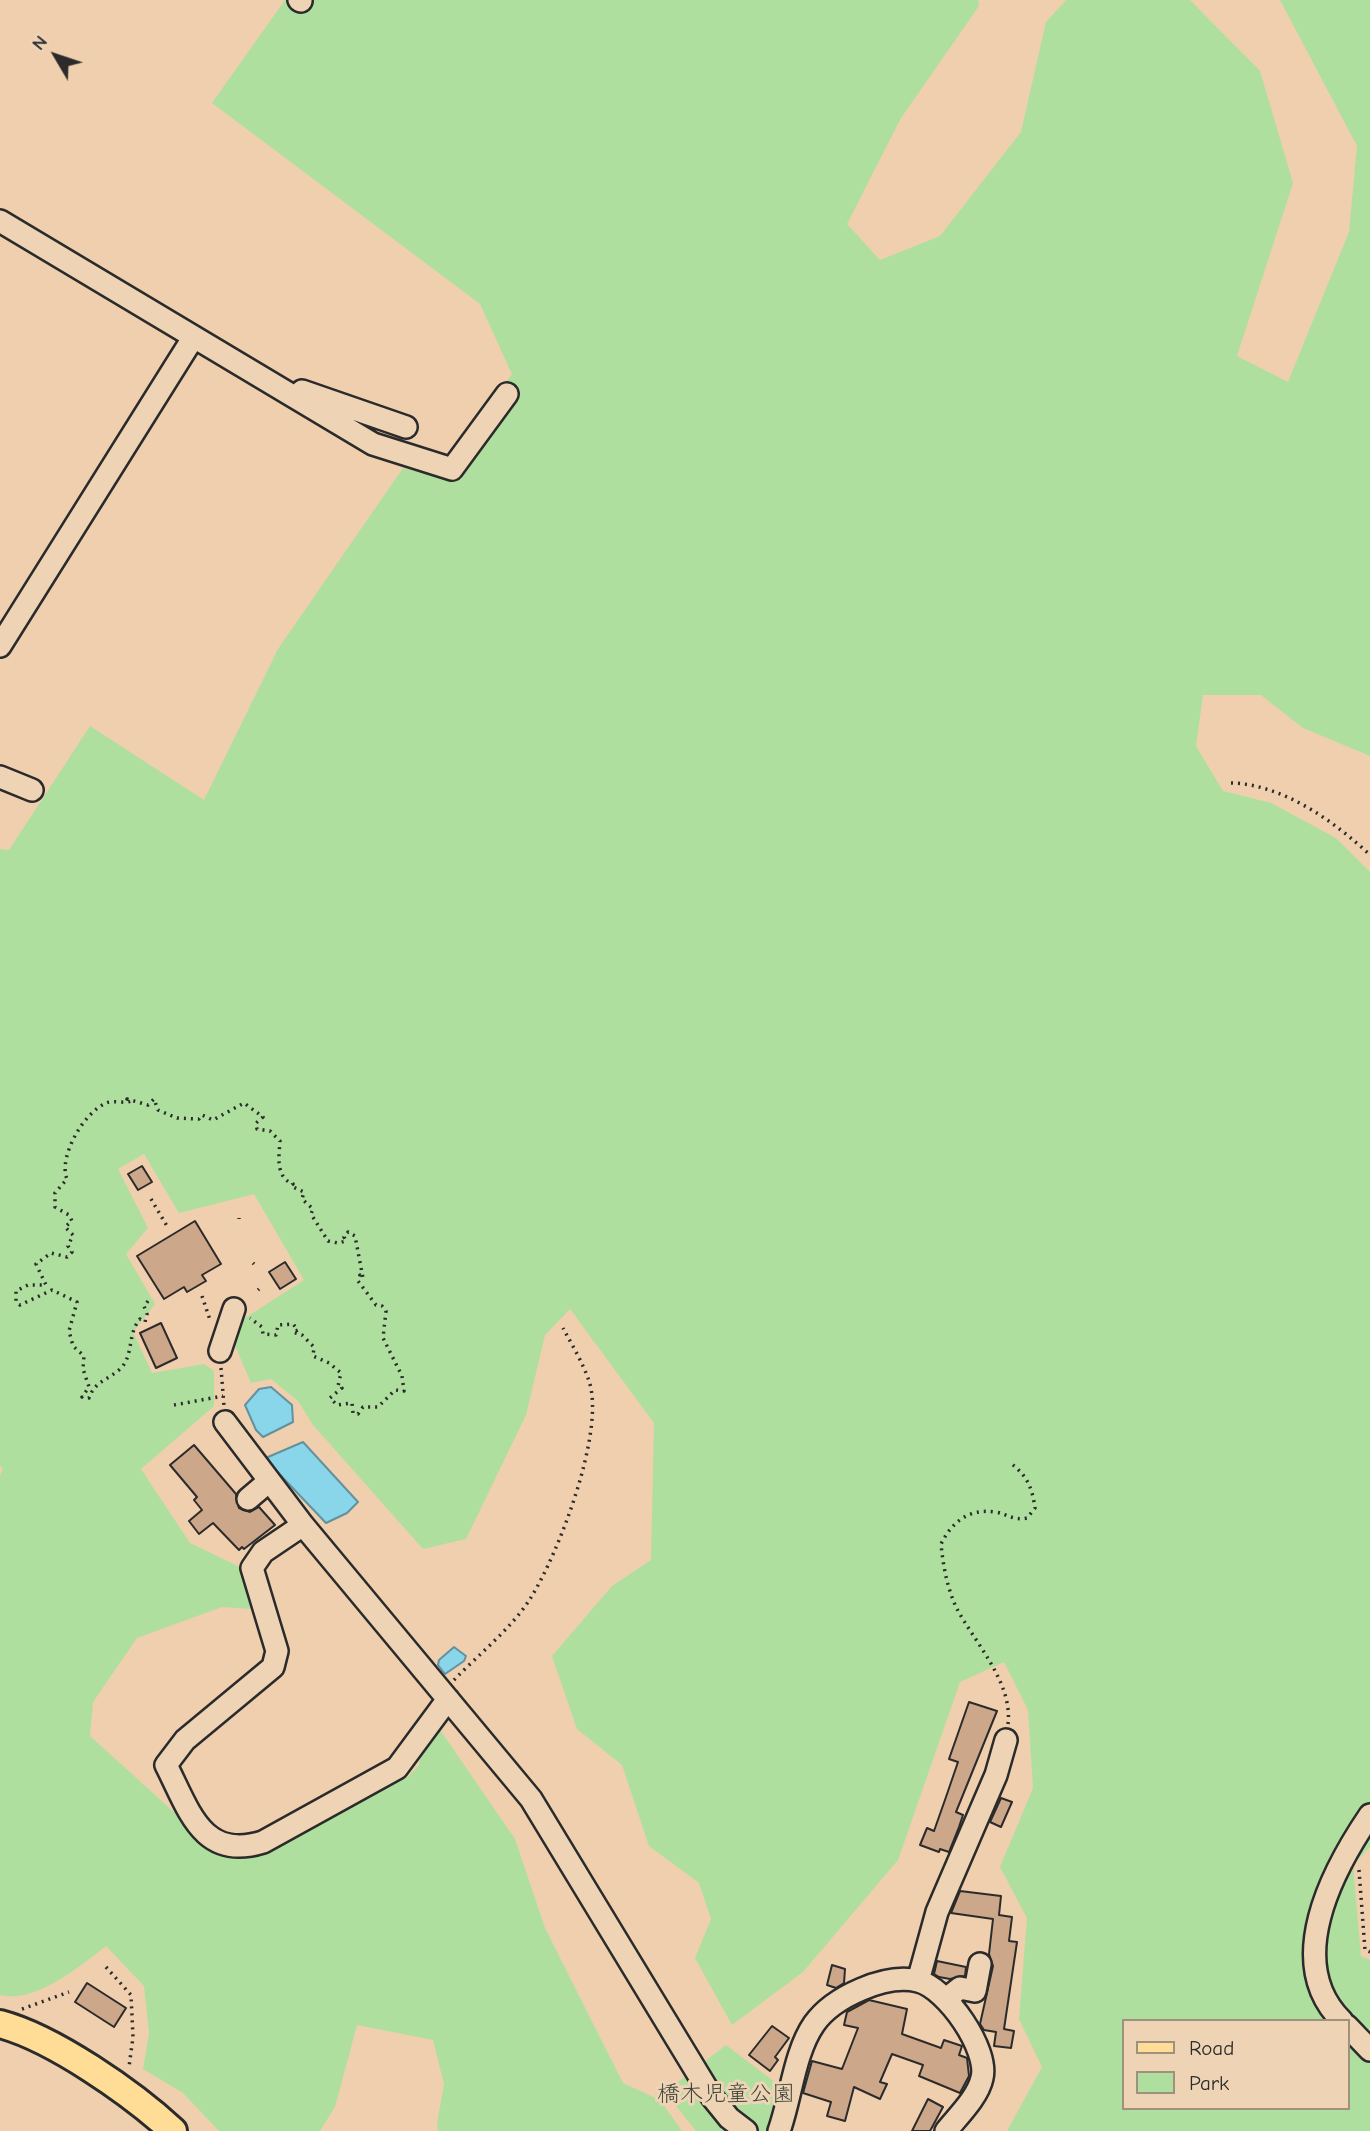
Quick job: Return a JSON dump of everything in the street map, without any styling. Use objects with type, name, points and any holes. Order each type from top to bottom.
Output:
[{"type":"main road","points":[[3,2024],[57,2049],[118,2087],[173,2131]]},
{"type":"street","points":[[0,221],[193,338],[214,346],[373,444],[452,469],[507,394]]},
{"type":"street","points":[[0,646],[193,338]]},
{"type":"street","points":[[289,393],[296,388],[406,427]]},
{"type":"street","points":[[0,776],[32,790]]},
{"type":"street","points":[[220,1351],[240,1312]]},
{"type":"street","points":[[225,1422],[268,1482],[531,1799],[712,2096],[729,2118],[746,2131]]},
{"type":"street","points":[[248,1499],[268,1482]]},
{"type":"street","points":[[303,1525],[263,1552],[252,1568],[277,1651],[273,1667],[185,1740],[166,1765],[192,1818],[210,1837],[225,1846],[243,1849],[263,1842],[397,1768],[445,1696]]},
{"type":"street","points":[[918,1981],[937,1912],[996,1775],[1006,1740]]},
{"type":"street","points":[[1340,2019],[1327,2006],[1317,1979],[1315,1941],[1329,1887],[1347,1849],[1370,1815]]},
{"type":"street","points":[[946,1999],[960,1988],[975,1991],[980,1964]]},
{"type":"street","points":[[779,2131],[805,2041],[829,2007],[851,1993],[879,1984],[918,1981],[946,1999],[974,2039],[984,2060],[982,2080],[946,2131]]},
{"type":"street","points":[[1349,2027],[1370,2050]]},
{"type":"path","points":[[1231,783],[1247,783],[1275,792],[1308,809],[1346,833],[1370,855]]},
{"type":"path","points":[[148,1301],[144,1306],[148,1314],[145,1322],[139,1319],[130,1334],[130,1352],[121,1368],[97,1383],[89,1398],[82,1397],[89,1387],[83,1369],[84,1356],[74,1346],[69,1331],[77,1302],[52,1290],[20,1305],[16,1303],[16,1291],[22,1287],[46,1285],[36,1264],[51,1253],[67,1257],[72,1252],[68,1247],[73,1235],[65,1227],[72,1221],[55,1207],[55,1194],[67,1179],[65,1164],[74,1131],[107,1103],[131,1101],[127,1099],[148,1105],[154,1099],[158,1110],[177,1118],[199,1119],[202,1115],[213,1120],[244,1103],[263,1117],[256,1123],[257,1129],[270,1131],[280,1141],[280,1169],[285,1180],[293,1184],[293,1188],[304,1192],[302,1199],[312,1207],[311,1214],[328,1241],[346,1241],[344,1237],[348,1232],[355,1236],[363,1278],[360,1275],[358,1282],[376,1305],[382,1306],[386,1311],[383,1338],[402,1376],[404,1391],[396,1390],[379,1407],[363,1407],[358,1413],[353,1413],[352,1403],[337,1405],[330,1398],[342,1388],[338,1386],[341,1373],[330,1363],[313,1356],[314,1347],[302,1335],[293,1332],[297,1328],[291,1324],[278,1325],[276,1335],[263,1334],[262,1327],[240,1312]]},
{"type":"path","points":[[151,1199],[167,1226]]},
{"type":"path","points":[[445,1696],[530,1599],[544,1574],[585,1465],[593,1407],[589,1382],[563,1328]]},
{"type":"path","points":[[220,1351],[225,1422]]},
{"type":"path","points":[[174,1405],[223,1396]]},
{"type":"path","points":[[1006,1740],[1010,1710],[1001,1684],[955,1605],[943,1567],[941,1544],[958,1519],[977,1511],[997,1512],[1015,1520],[1027,1518],[1035,1508],[1032,1486],[1021,1471],[1009,1462]]},
{"type":"path","points":[[1347,1849],[1359,1863],[1365,1950],[1370,1952]]},
{"type":"path","points":[[106,1967],[131,1995],[132,2048],[128,2070],[118,2087]]},
{"type":"path","points":[[3,2024],[25,2006],[69,1992]]},
{"type":"green space","points":[[285,0],[978,0],[979,6],[901,118],[847,224],[880,260],[940,236],[1021,132],[1046,22],[1066,0],[1190,0],[1260,71],[1293,183],[1237,356],[1288,382],[1349,232],[1357,146],[1280,0],[1370,0],[1370,756],[1303,728],[1261,695],[1203,695],[1196,746],[1223,791],[1271,803],[1336,838],[1370,872],[1370,1847],[1353,1865],[1361,1956],[1370,1960],[1370,2131],[1007,2131],[1042,2067],[1019,2019],[1027,1918],[1000,1867],[1033,1788],[1028,1710],[1004,1662],[960,1682],[898,1860],[803,1972],[732,2025],[695,1958],[711,1919],[699,1883],[649,1846],[622,1765],[577,1729],[552,1656],[612,1586],[651,1560],[654,1423],[570,1309],[545,1335],[526,1415],[466,1539],[423,1549],[313,1425],[298,1401],[271,1379],[251,1383],[228,1329],[304,1280],[254,1194],[179,1213],[144,1154],[118,1169],[148,1228],[126,1254],[155,1304],[133,1332],[152,1373],[204,1364],[214,1371],[214,1406],[141,1469],[190,1543],[240,1567],[253,1609],[222,1607],[137,1638],[93,1702],[90,1736],[207,1842],[224,1853],[395,1776],[408,1777],[419,1765],[421,1745],[436,1724],[515,1839],[545,1928],[623,2083],[660,2100],[682,2131],[438,2131],[444,2084],[433,2040],[357,2025],[335,2107],[320,2131],[219,2131],[183,2093],[143,2069],[149,2033],[144,1986],[106,1946],[70,1973],[42,1989],[14,1996],[0,1995],[0,1476],[3,1468],[0,1466],[0,849],[9,850],[90,726],[204,800],[278,649],[403,468],[436,476],[512,374],[480,304],[212,103]]},
{"type":"green space","name":"橋木児童公園","points":[[726,2045],[784,2089],[771,2131],[696,2131],[665,2092]]},
{"type":"water","points":[[271,1387],[292,1405],[293,1422],[263,1437],[256,1430],[245,1405],[259,1389]]},
{"type":"water","points":[[303,1442],[358,1502],[347,1513],[326,1523],[267,1461],[268,1457]]},
{"type":"water","points":[[454,1647],[466,1656],[464,1661],[445,1674],[438,1665],[439,1660]]},
{"type":"building","points":[[142,1166],[152,1182],[138,1190],[128,1174]]},
{"type":"building","points":[[195,1221],[221,1264],[202,1275],[206,1281],[187,1292],[184,1287],[164,1299],[137,1256]]},
{"type":"building","points":[[285,1262],[296,1279],[280,1289],[269,1272]]},
{"type":"building","points":[[161,1323],[177,1358],[156,1368],[140,1333]]},
{"type":"building","points":[[194,1445],[236,1494],[239,1508],[250,1512],[259,1507],[275,1525],[244,1549],[242,1547],[239,1550],[213,1523],[199,1534],[189,1521],[202,1510],[194,1500],[197,1497],[170,1465]]},
{"type":"building","points":[[969,1702],[997,1711],[956,1812],[963,1815],[949,1852],[940,1849],[939,1852],[920,1845],[927,1828],[934,1831],[958,1762],[949,1759]]},
{"type":"building","points":[[1001,1798],[1012,1802],[1001,1827],[990,1822]]},
{"type":"building","points":[[960,1891],[1001,1896],[999,1915],[1012,1917],[1009,1941],[1017,1942],[1004,2029],[1014,2031],[1011,2048],[994,2046],[996,2032],[984,2030],[980,2024],[993,1966],[989,1954],[993,1919],[951,1913]]},
{"type":"building","points":[[937,1961],[966,1967],[965,1976],[950,1979],[939,1977],[934,1974]]},
{"type":"building","points":[[832,1965],[845,1969],[844,1983],[836,1988],[827,1985]]},
{"type":"building","points":[[87,1983],[126,2008],[114,2027],[75,2002]]},
{"type":"building","points":[[869,2000],[907,2009],[902,2034],[941,2048],[944,2040],[962,2046],[959,2055],[967,2058],[969,2076],[960,2093],[919,2076],[923,2065],[892,2054],[880,2082],[887,2084],[880,2099],[854,2087],[845,2121],[827,2116],[831,2102],[803,2093],[812,2061],[842,2069],[858,2028],[844,2025],[847,2012]]},
{"type":"building","points":[[772,2026],[789,2038],[775,2057],[778,2060],[770,2071],[749,2055]]},
{"type":"building","points":[[928,2099],[943,2107],[930,2131],[912,2131]]}]
